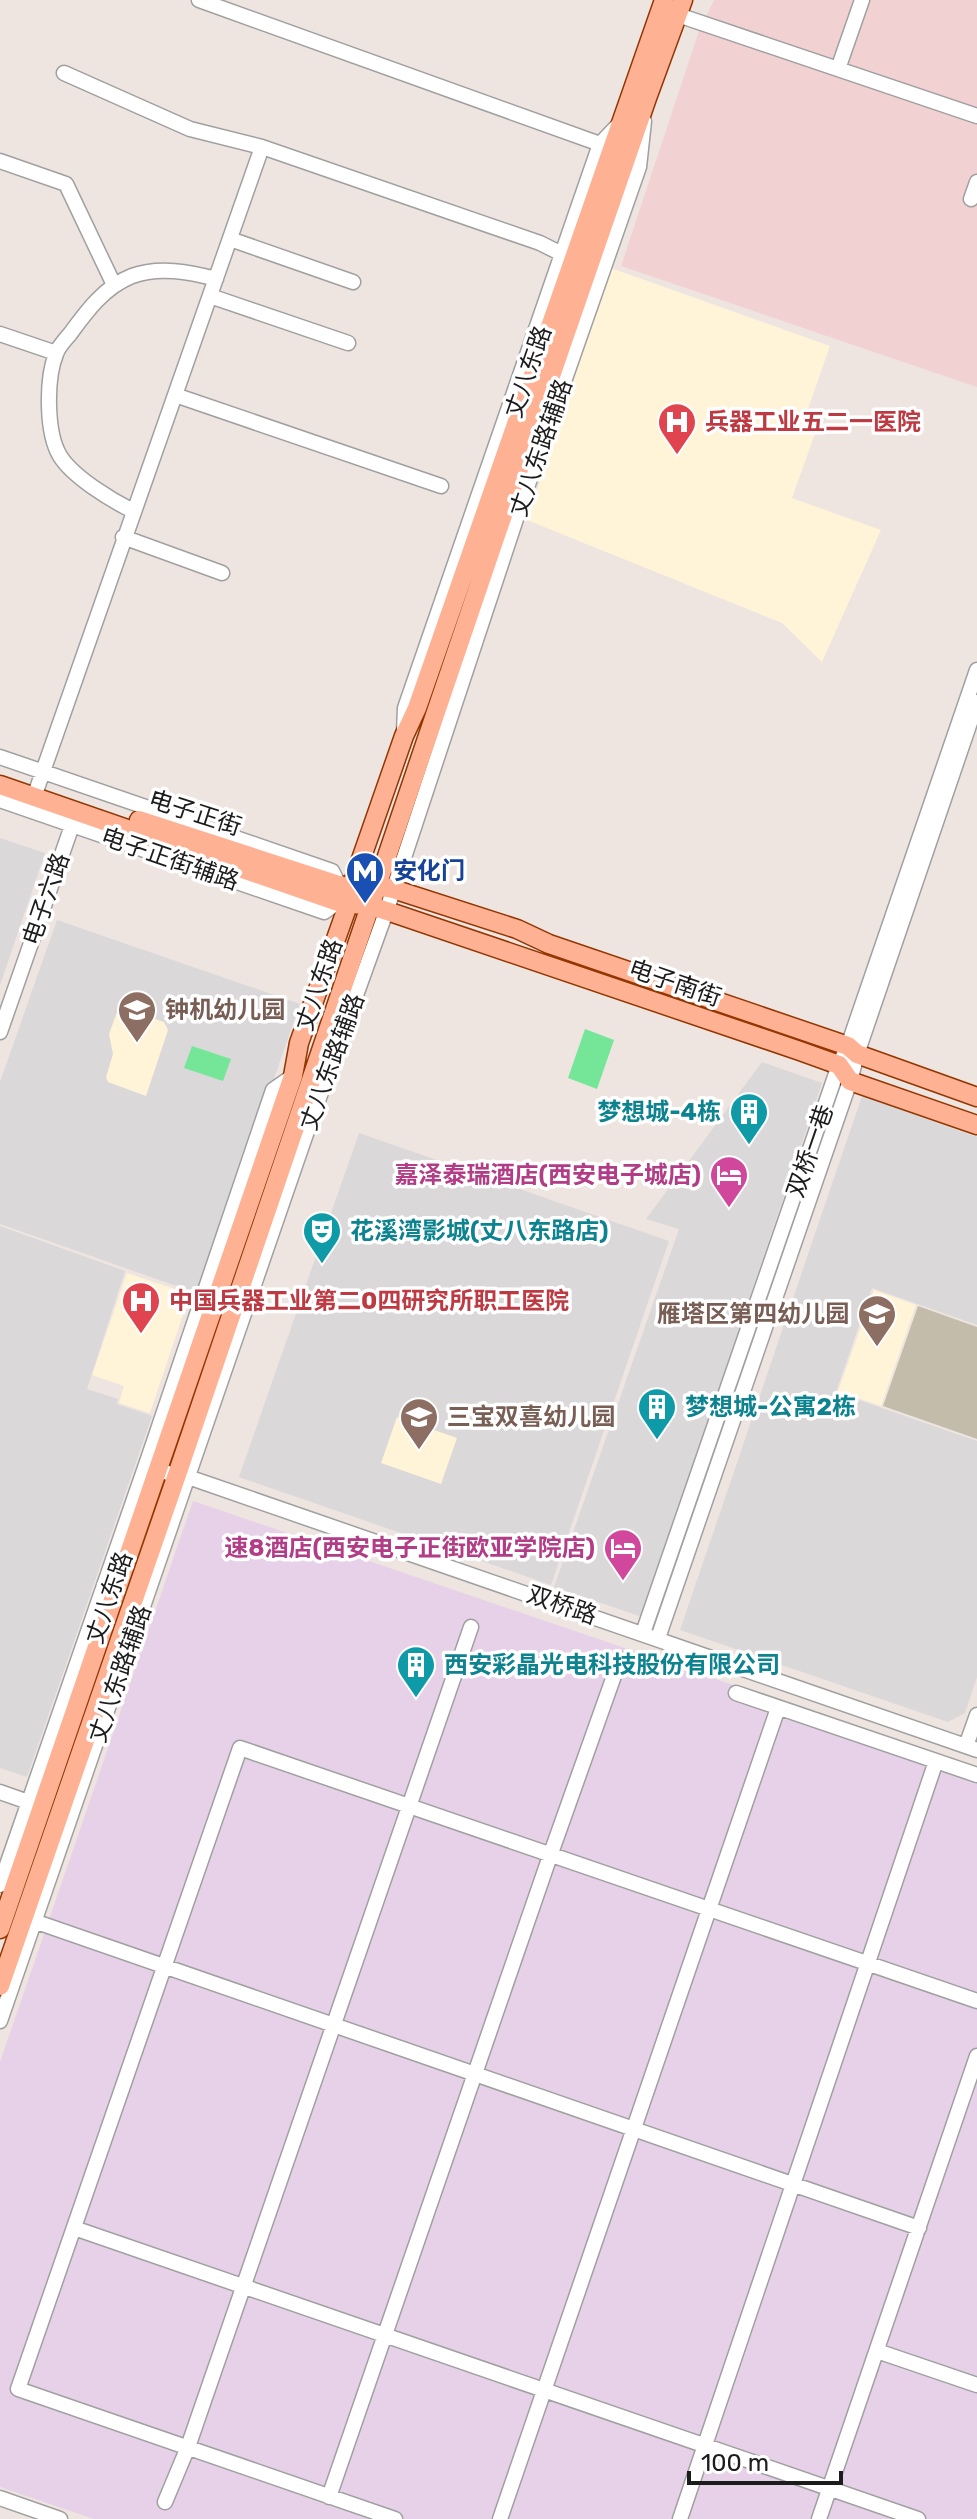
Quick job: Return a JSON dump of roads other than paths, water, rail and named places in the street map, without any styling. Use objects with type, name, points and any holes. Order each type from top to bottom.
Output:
[{"type":"main road","name":"丈八东路","points":[[167,1472],[256,1163],[293,1076],[299,1043],[344,895],[417,708],[664,0]]},
{"type":"main road","name":"丈八东路","points":[[0,1929],[50,1809],[167,1472],[378,909],[550,400],[647,98],[681,8]]},
{"type":"main road","name":"电子正街","points":[[0,774],[344,895]]},
{"type":"main road","name":"电子正街","points":[[0,785],[38,785],[74,818],[344,895],[385,887]]},
{"type":"main road","name":"电子南街","points":[[385,887],[517,929],[549,944],[977,1097]]},
{"type":"main road","name":"电子南街","points":[[344,895],[845,1073],[977,1125]]},
{"type":"main road","name":"丈八东路","points":[[0,1986],[29,1920],[50,1809]]},
{"type":"street","points":[[199,0],[600,144]]},
{"type":"street","points":[[838,69],[862,0]]},
{"type":"street","points":[[681,8],[838,69],[977,116]]},
{"type":"street","points":[[64,73],[190,129],[262,147],[540,243],[562,254]]},
{"type":"street","name":"丈八东路辅路","points":[[404,736],[405,708],[600,144],[619,124]]},
{"type":"street","points":[[0,757],[38,785],[262,147]]},
{"type":"street","points":[[0,161],[66,184],[114,285]]},
{"type":"street","points":[[971,199],[977,182]]},
{"type":"street","points":[[230,239],[353,282]]},
{"type":"street","points":[[133,511],[110,500],[61,458],[52,438],[48,399],[56,353],[89,308],[114,285],[133,275],[185,271],[216,279]]},
{"type":"street","points":[[210,296],[348,343]]},
{"type":"street","points":[[0,334],[56,353]]},
{"type":"street","points":[[175,395],[441,486]]},
{"type":"street","points":[[123,537],[222,573]]},
{"type":"street","name":"双桥一巷","points":[[658,1638],[977,670]]},
{"type":"street","name":"双桥一巷","points":[[852,1050],[977,702]]},
{"type":"street","name":"电子正街辅路","points":[[0,800],[74,818]]},
{"type":"street","name":"电子六路","points":[[0,1032],[74,818]]},
{"type":"street","name":"双桥一巷","points":[[643,1633],[845,1073]]},
{"type":"street","name":"丈八东路辅路","points":[[0,1885],[50,1809],[167,1472]]},
{"type":"street","name":"双桥路","points":[[167,1472],[972,1748]]},
{"type":"street","points":[[165,2502],[188,2447],[471,1627]]},
{"type":"street","points":[[329,2497],[620,1659]]},
{"type":"street","points":[[736,1693],[977,1775]]},
{"type":"street","points":[[500,2519],[778,1708]]},
{"type":"street","points":[[972,1748],[977,1715]]},
{"type":"street","points":[[395,2519],[18,2389],[240,1748],[977,2001]]},
{"type":"street","points":[[680,2519],[936,1761]]},
{"type":"street","points":[[0,1792],[50,1809]]},
{"type":"street","points":[[0,2021],[29,1920],[919,2228]]},
{"type":"street","points":[[819,2519],[977,2056]]},
{"type":"street","points":[[74,2228],[918,2519]]},
{"type":"street","points":[[877,2351],[977,2385]]},
{"type":"street","points":[[0,2498],[60,2519]]},
{"type":"place","name":"兵器工业五二一医院","points":[[677,456]]},
{"type":"place","name":"安化门","points":[[365,905]]},
{"type":"place","name":"钟机幼儿园","points":[[137,1044]]},
{"type":"place","name":"梦想城-4栋","points":[[749,1146]]},
{"type":"place","name":"嘉泽泰瑞酒店(西安电子城店)","points":[[729,1209]]},
{"type":"place","name":"花溪湾影城(丈八东路店)","points":[[322,1265]]},
{"type":"place","name":"中国兵器工业第二0四研究所职工医院","points":[[141,1335]]},
{"type":"place","name":"雁塔区第四幼儿园","points":[[877,1348]]},
{"type":"place","name":"梦想城-公寓2栋","points":[[657,1441]]},
{"type":"place","name":"三宝双喜幼儿园","points":[[419,1451]]},
{"type":"place","name":"速8酒店(西安电子正街欧亚学院店)","points":[[623,1582]]},
{"type":"place","name":"西安彩晶光电科技股份有限公司","points":[[416,1699]]}]
